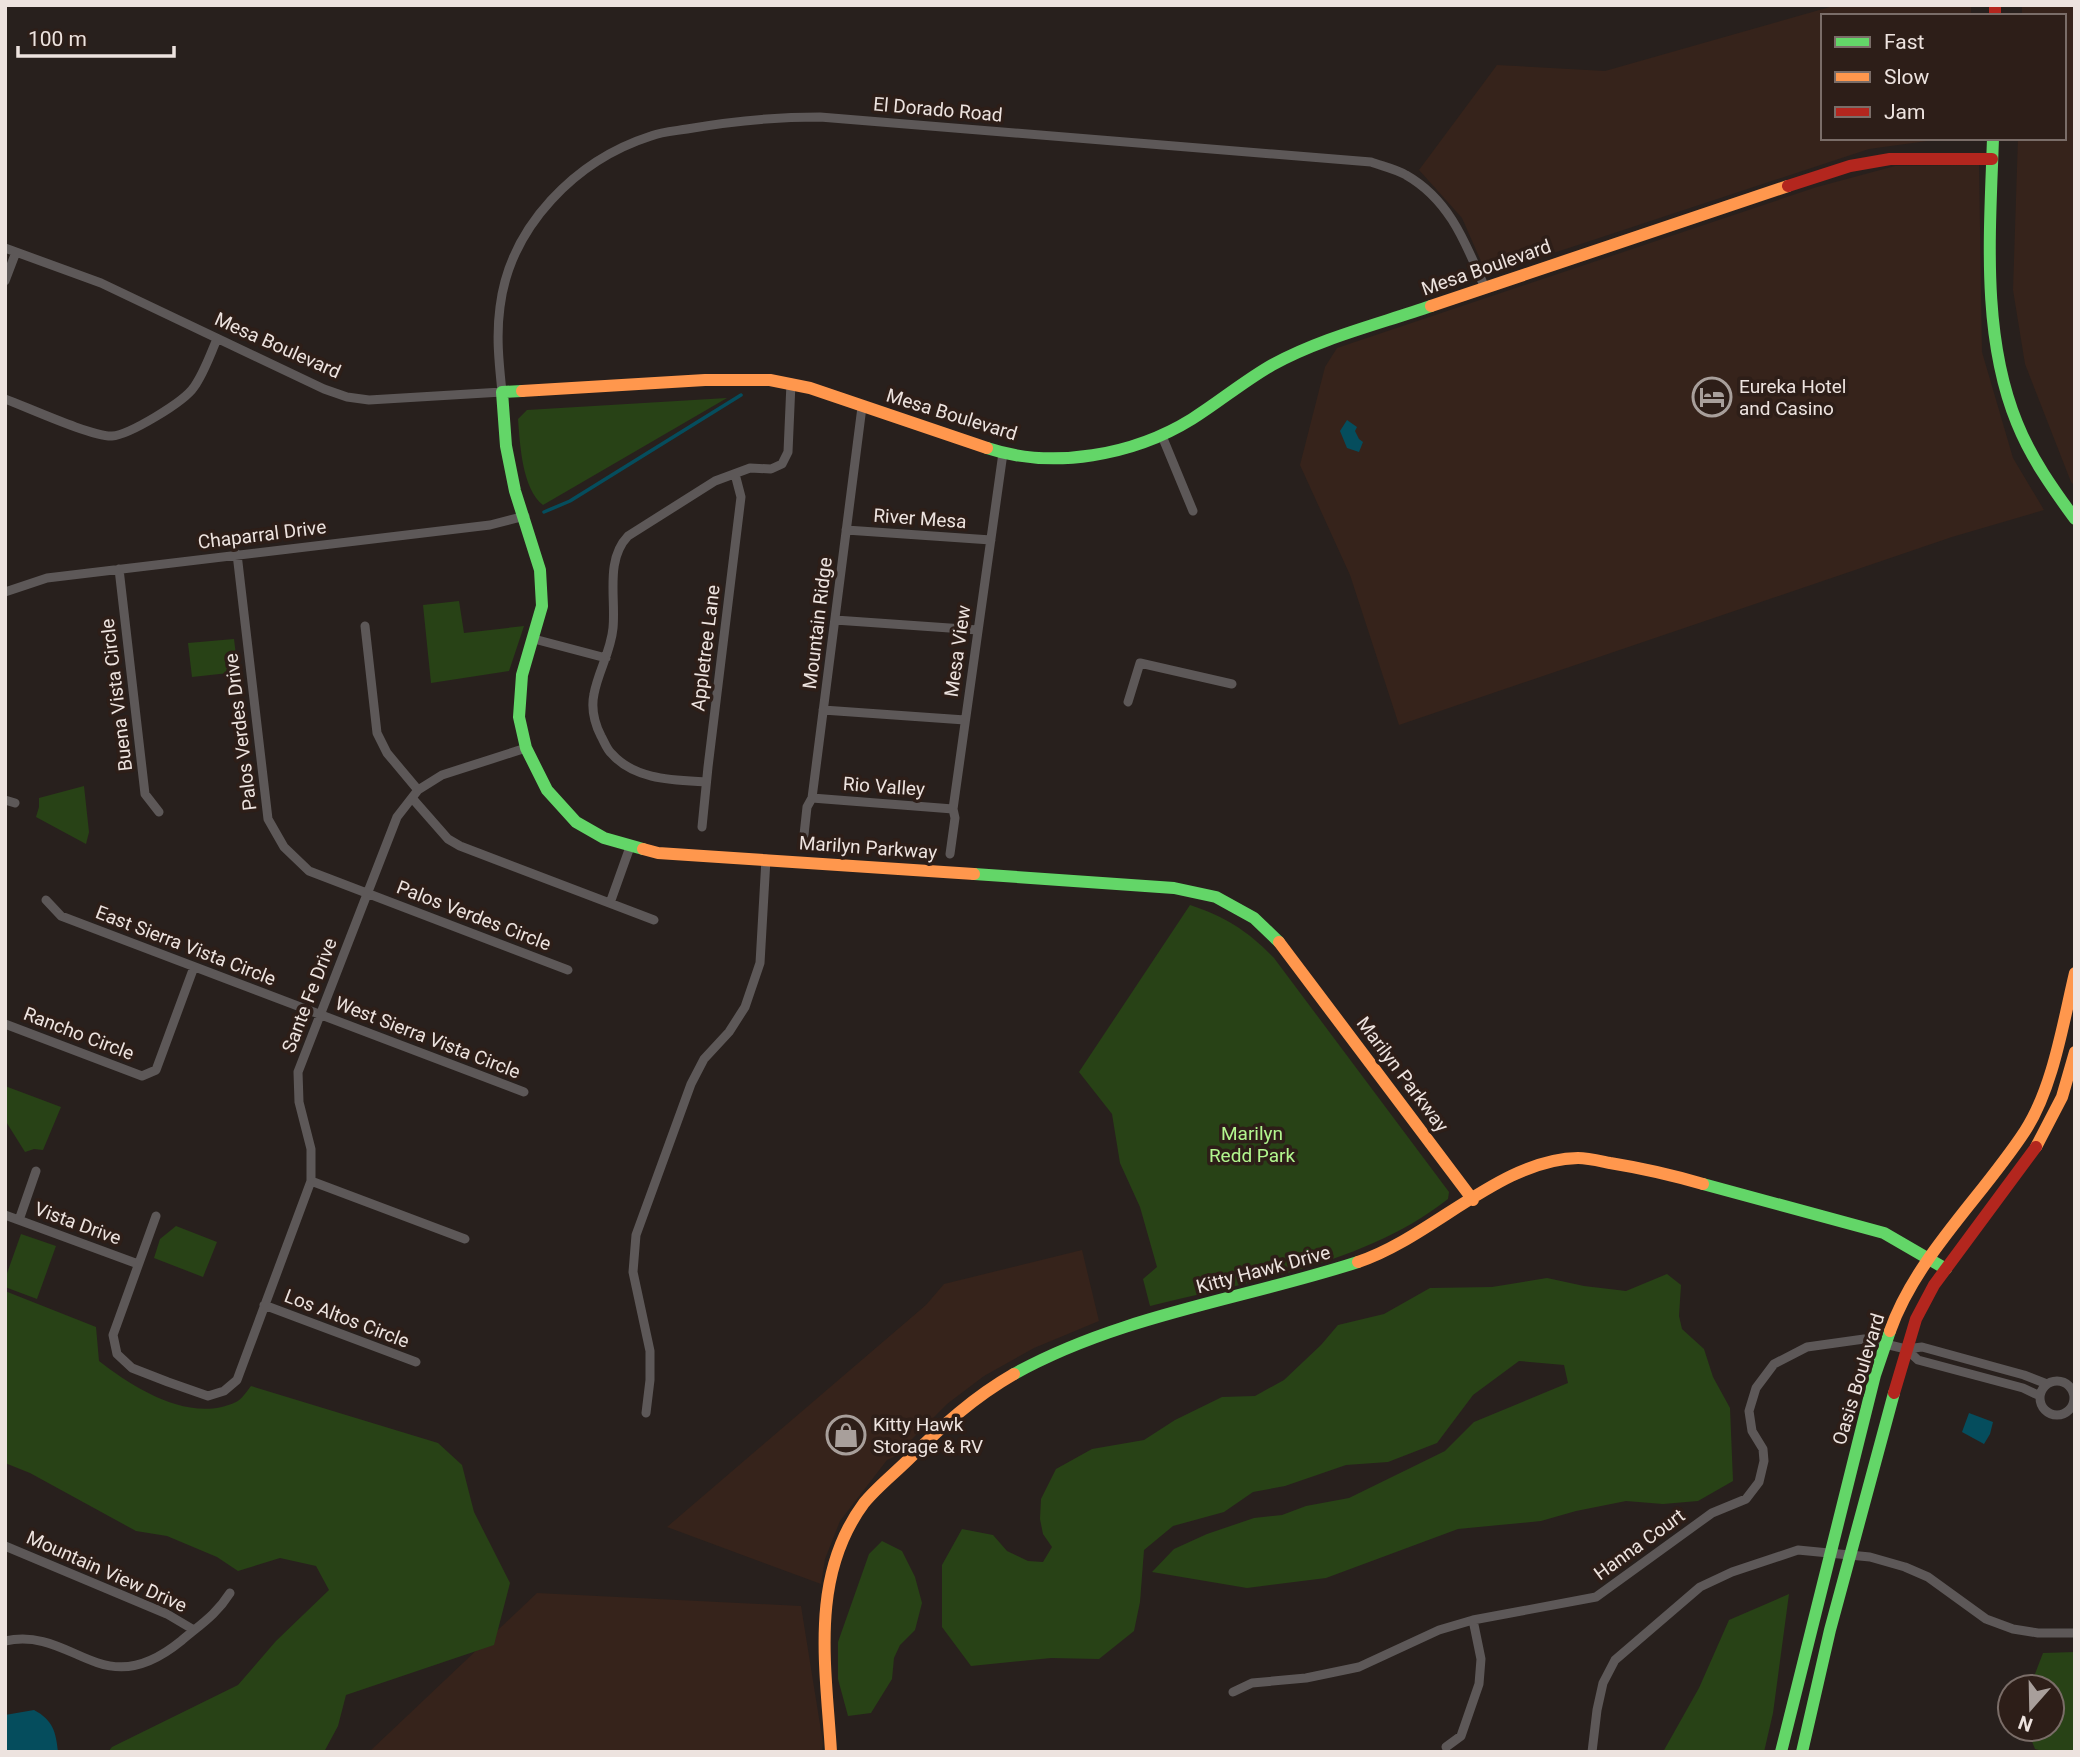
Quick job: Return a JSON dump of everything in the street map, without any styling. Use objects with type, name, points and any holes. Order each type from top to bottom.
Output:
[{"type":"street","name":"El Dorado Road","points":[[502,392],[497,346],[500,304],[511,267],[526,233],[545,206],[566,185],[612,151],[652,135],[767,117],[820,117],[1371,162],[1406,174],[1437,198],[1461,231],[1485,288]]},
{"type":"street","points":[[1993,140],[1993,282],[2000,369],[2016,422],[2045,475],[2075,519]]},
{"type":"street","name":"Mesa Boulevard","points":[[5,248],[101,283],[324,389],[347,397],[369,400],[747,379],[791,383],[1003,453],[1048,457],[1087,456],[1122,449],[1162,436],[1272,365],[1326,342],[1707,211],[1850,166],[1890,159],[1992,159]]},
{"type":"street","points":[[5,281],[16,252]]},
{"type":"street","points":[[5,399],[96,433],[112,436],[129,430],[181,400],[194,388],[218,339]]},
{"type":"street","points":[[706,782],[664,779],[635,771],[611,754],[599,731],[593,695],[613,630],[614,571],[620,545],[628,536],[715,481],[750,468],[771,469],[782,464],[788,452],[791,383]]},
{"type":"street","name":"Marilyn Parkway","points":[[502,392],[506,446],[515,491],[540,570],[542,606],[522,675],[519,717],[526,748],[547,790],[576,822],[604,838],[658,853],[1174,887],[1216,897],[1254,919],[1285,947],[1473,1200]]},
{"type":"street","name":"Mountain Ridge","points":[[803,844],[807,807],[812,798],[862,407]]},
{"type":"street","points":[[1162,436],[1193,511]]},
{"type":"street","name":"Mesa View","points":[[950,854],[953,809],[1003,453]]},
{"type":"street","name":"Appletree Lane","points":[[702,827],[741,497],[735,474]]},
{"type":"street","name":"Chaparral Drive","points":[[5,592],[47,578],[490,525],[524,516]]},
{"type":"street","name":"River Mesa","points":[[846,530],[990,540]]},
{"type":"street","name":"Palos Verdes Drive","points":[[237,554],[268,819],[284,848],[309,870],[367,893]]},
{"type":"street","name":"Buena Vista Circle","points":[[118,569],[145,794],[159,812]]},
{"type":"street","points":[[835,620],[978,630]]},
{"type":"street","points":[[365,626],[377,733],[415,794],[448,839],[460,846],[654,920]]},
{"type":"street","points":[[534,639],[606,658]]},
{"type":"street","points":[[1128,702],[1140,663],[1231,684]]},
{"type":"street","points":[[823,710],[965,720]]},
{"type":"street","name":"Sante Fe Drive","points":[[156,1216],[113,1335],[117,1354],[132,1368],[208,1396],[224,1391],[237,1380],[311,1181],[310,1149],[299,1102],[298,1072],[397,817],[415,794],[442,775],[526,748]]},
{"type":"street","name":"Rio Valley","points":[[812,798],[953,809]]},
{"type":"street","points":[[610,903],[630,847]]},
{"type":"street","points":[[646,1413],[650,1351],[633,1272],[636,1236],[691,1084],[704,1059],[729,1032],[745,1007],[760,963],[766,859]]},
{"type":"street","name":"Palos Verdes Circle","points":[[367,893],[568,970]]},
{"type":"street","name":"East Sierra Vista Circle","points":[[46,900],[61,916],[320,1015]]},
{"type":"street","name":"Rancho Circle","points":[[5,1024],[142,1076],[156,1070],[194,967]]},
{"type":"street","name":"Oasis Boulevard","points":[[1781,1752],[1875,1375],[1897,1312],[1916,1277],[2026,1130],[2051,1069],[2075,973]]},
{"type":"street","name":"West Sierra Vista Circle","points":[[320,1015],[523,1092]]},
{"type":"street","name":"Oasis Boulevard","points":[[1802,1752],[1830,1630],[1916,1319],[1934,1285],[2041,1141],[2062,1097],[2075,1052]]},
{"type":"street","name":"Kitty Hawk Drive","points":[[831,1752],[823,1625],[828,1585],[844,1535],[865,1502],[950,1418],[989,1388],[1043,1358],[1110,1331],[1312,1277],[1367,1258],[1418,1233],[1506,1178],[1541,1165],[1578,1158],[1648,1169],[1884,1233],[1946,1269]]},
{"type":"street","points":[[19,1220],[36,1171]]},
{"type":"street","points":[[311,1181],[465,1239]]},
{"type":"street","name":"Vista Drive","points":[[5,1215],[138,1264]]},
{"type":"street","name":"Los Altos Circle","points":[[264,1306],[416,1362]]},
{"type":"street","name":"Hanna Court","points":[[1233,1692],[1252,1683],[1306,1678],[1359,1667],[1439,1630],[1473,1620],[1596,1597],[1712,1513],[1746,1499],[1759,1482],[1763,1449],[1752,1431],[1749,1411],[1756,1388],[1774,1364],[1807,1347],[1864,1339],[1906,1349]]},
{"type":"street","points":[[1906,1349],[1923,1347],[2047,1384],[2063,1382],[2072,1388],[2073,1407],[2066,1413],[2054,1416],[2044,1410],[2040,1396],[2047,1384]]},
{"type":"street","points":[[1906,1349],[1918,1360],[2023,1388],[2040,1396]]},
{"type":"street","name":"Mountain View Drive","points":[[5,1545],[167,1614],[194,1630]]},
{"type":"street","points":[[1592,1752],[1603,1683],[1615,1660],[1700,1587],[1732,1572],[1798,1550],[1831,1552],[1893,1564],[1928,1577],[1986,1619],[2013,1629],[2038,1633],[2075,1633]]},
{"type":"street","points":[[5,1641],[24,1637],[100,1664],[125,1668],[161,1657],[218,1612],[230,1593]]},
{"type":"street","points":[[1446,1746],[1461,1736],[1479,1684],[1481,1660],[1473,1620]]},
{"type":"shaded area","points":[[1837,5],[1971,5],[1971,14],[1821,14],[1821,140],[1934,140],[1869,149],[1487,275],[1462,218],[1419,170],[1497,65],[1605,71]]},
{"type":"shaded area","points":[[2022,5],[2075,5],[2075,486],[2071,482],[2025,364],[2013,290],[2018,140],[2066,140],[2066,14],[2022,14]]},
{"type":"shaded area","points":[[1979,165],[1982,352],[2013,458],[2044,510],[1952,537],[1399,725],[1350,575],[1300,465],[1325,367],[1337,348],[1817,187],[1895,166]]},
{"type":"shaded area","name":"Kitty Hawk Storage & RV","points":[[1082,1250],[1099,1321],[1034,1348],[984,1376],[947,1404],[894,1457],[887,1460],[840,1521],[825,1559],[821,1584],[667,1527],[926,1305],[944,1284]]},
{"type":"shaded area","points":[[537,1593],[801,1606],[823,1743],[822,1752],[369,1752]]},
{"type":"green space","points":[[727,398],[543,505],[536,498],[526,477],[518,419],[527,410]]},
{"type":"green space","points":[[459,601],[464,633],[524,626],[509,671],[431,683],[423,605]]},
{"type":"green space","points":[[234,639],[238,672],[192,677],[188,643]]},
{"type":"green space","points":[[84,786],[89,832],[86,844],[36,817],[39,798]]},
{"type":"green space","name":"Marilyn Redd Park","points":[[1190,905],[1236,926],[1274,958],[1449,1192],[1448,1199],[1415,1222],[1343,1255],[1266,1279],[1150,1306],[1143,1279],[1157,1267],[1140,1207],[1120,1163],[1112,1114],[1079,1072]]},
{"type":"green space","points":[[5,1086],[61,1107],[43,1150],[25,1152],[5,1120]]},
{"type":"green space","points":[[176,1226],[217,1242],[203,1277],[154,1258],[160,1239]]},
{"type":"green space","points":[[21,1234],[56,1246],[37,1299],[5,1287],[5,1279]]},
{"type":"green space","points":[[1667,1274],[1681,1285],[1679,1316],[1682,1329],[1704,1349],[1713,1377],[1730,1408],[1733,1481],[1698,1501],[1663,1504],[1626,1501],[1541,1521],[1458,1529],[1326,1578],[1247,1588],[1152,1572],[1174,1549],[1207,1534],[1254,1518],[1282,1515],[1306,1506],[1349,1498],[1445,1451],[1474,1422],[1568,1383],[1564,1365],[1519,1361],[1473,1395],[1437,1443],[1388,1462],[1346,1465],[1285,1486],[1253,1492],[1224,1512],[1173,1526],[1144,1550],[1140,1602],[1134,1631],[1099,1659],[1051,1658],[971,1666],[942,1627],[942,1565],[962,1529],[993,1535],[1007,1551],[1028,1561],[1043,1562],[1052,1547],[1043,1534],[1040,1519],[1041,1499],[1056,1469],[1092,1449],[1144,1440],[1175,1420],[1222,1397],[1255,1396],[1284,1380],[1338,1325],[1384,1314],[1430,1288],[1492,1287],[1547,1278],[1626,1291]]},
{"type":"green space","points":[[5,1291],[96,1327],[99,1361],[129,1382],[163,1400],[200,1409],[218,1408],[238,1401],[251,1386],[438,1443],[462,1465],[474,1512],[510,1583],[494,1645],[346,1695],[338,1726],[324,1752],[108,1752],[112,1747],[238,1685],[276,1641],[329,1590],[316,1566],[280,1558],[238,1571],[217,1557],[167,1536],[136,1531],[30,1473],[5,1463]]},
{"type":"green space","points":[[882,1541],[902,1551],[915,1577],[922,1603],[915,1630],[900,1645],[894,1658],[892,1679],[871,1713],[848,1716],[838,1679],[838,1642],[869,1554]]},
{"type":"green space","points":[[1789,1594],[1773,1713],[1764,1752],[1663,1752],[1699,1688],[1729,1620]]},
{"type":"green space","points":[[2075,1652],[2075,1752],[2047,1752],[2035,1749],[2033,1743],[2066,1743],[2066,1673],[2035,1673],[2043,1653]]},
{"type":"water","points":[[1347,420],[1357,427],[1355,431],[1363,442],[1359,452],[1347,448],[1340,431]]},
{"type":"water","points":[[1969,1413],[1993,1422],[1984,1444],[1962,1432]]},
{"type":"water","points":[[34,1710],[52,1727],[58,1752],[5,1752],[5,1715]]},
{"type":"waterway","points":[[544,512],[570,501],[741,395]]},
{"type":"traffic: fast","points":[[1993,140],[1990,282],[1998,354],[2017,423],[2029,449],[2075,519]]},
{"type":"traffic: fast","points":[[987,448],[1012,455],[1066,458],[1119,450],[1145,442],[1192,419],[1262,371],[1291,355],[1330,339],[1431,306]]},
{"type":"traffic: fast","points":[[522,391],[502,392],[506,446],[515,491],[540,570],[542,606],[522,675],[519,717],[526,748],[547,790],[576,822],[604,838],[643,849]]},
{"type":"traffic: fast","points":[[974,874],[1174,888],[1216,897],[1254,918],[1279,942]]},
{"type":"traffic: fast","points":[[1703,1184],[1884,1233],[1946,1269]]},
{"type":"traffic: fast","points":[[1014,1374],[1055,1354],[1139,1322],[1358,1262]]},
{"type":"traffic: fast","points":[[1781,1752],[1875,1375],[1890,1331]]},
{"type":"traffic: fast","points":[[1802,1752],[1830,1630],[1894,1393]]},
{"type":"traffic: slow","points":[[1431,306],[1788,186]]},
{"type":"traffic: slow","points":[[522,391],[705,380],[770,380],[810,388],[987,448]]},
{"type":"traffic: slow","points":[[643,849],[658,853],[974,874]]},
{"type":"traffic: slow","points":[[1279,942],[1473,1200]]},
{"type":"traffic: slow","points":[[1890,1331],[1916,1278],[1951,1228],[2008,1156],[2035,1114],[2056,1055],[2075,973]]},
{"type":"traffic: slow","points":[[2036,1147],[2062,1097],[2075,1052]]},
{"type":"traffic: slow","points":[[1358,1262],[1412,1236],[1494,1185],[1521,1171],[1549,1162],[1590,1159],[1703,1184]]},
{"type":"traffic: slow","points":[[831,1752],[825,1623],[835,1561],[847,1531],[869,1497],[934,1435],[972,1402],[1014,1374]]},
{"type":"traffic: jam","points":[[1995,5],[1995,14]]},
{"type":"traffic: jam","points":[[1788,186],[1850,166],[1890,159],[1992,159]]},
{"type":"traffic: jam","points":[[1894,1393],[1916,1319],[1934,1285],[2036,1147]]},
{"type":"place","name":"Eureka Hotel and Casino","points":[[1712,397]]},
{"type":"place","name":"Kitty Hawk Storage & RV","points":[[846,1435]]}]
